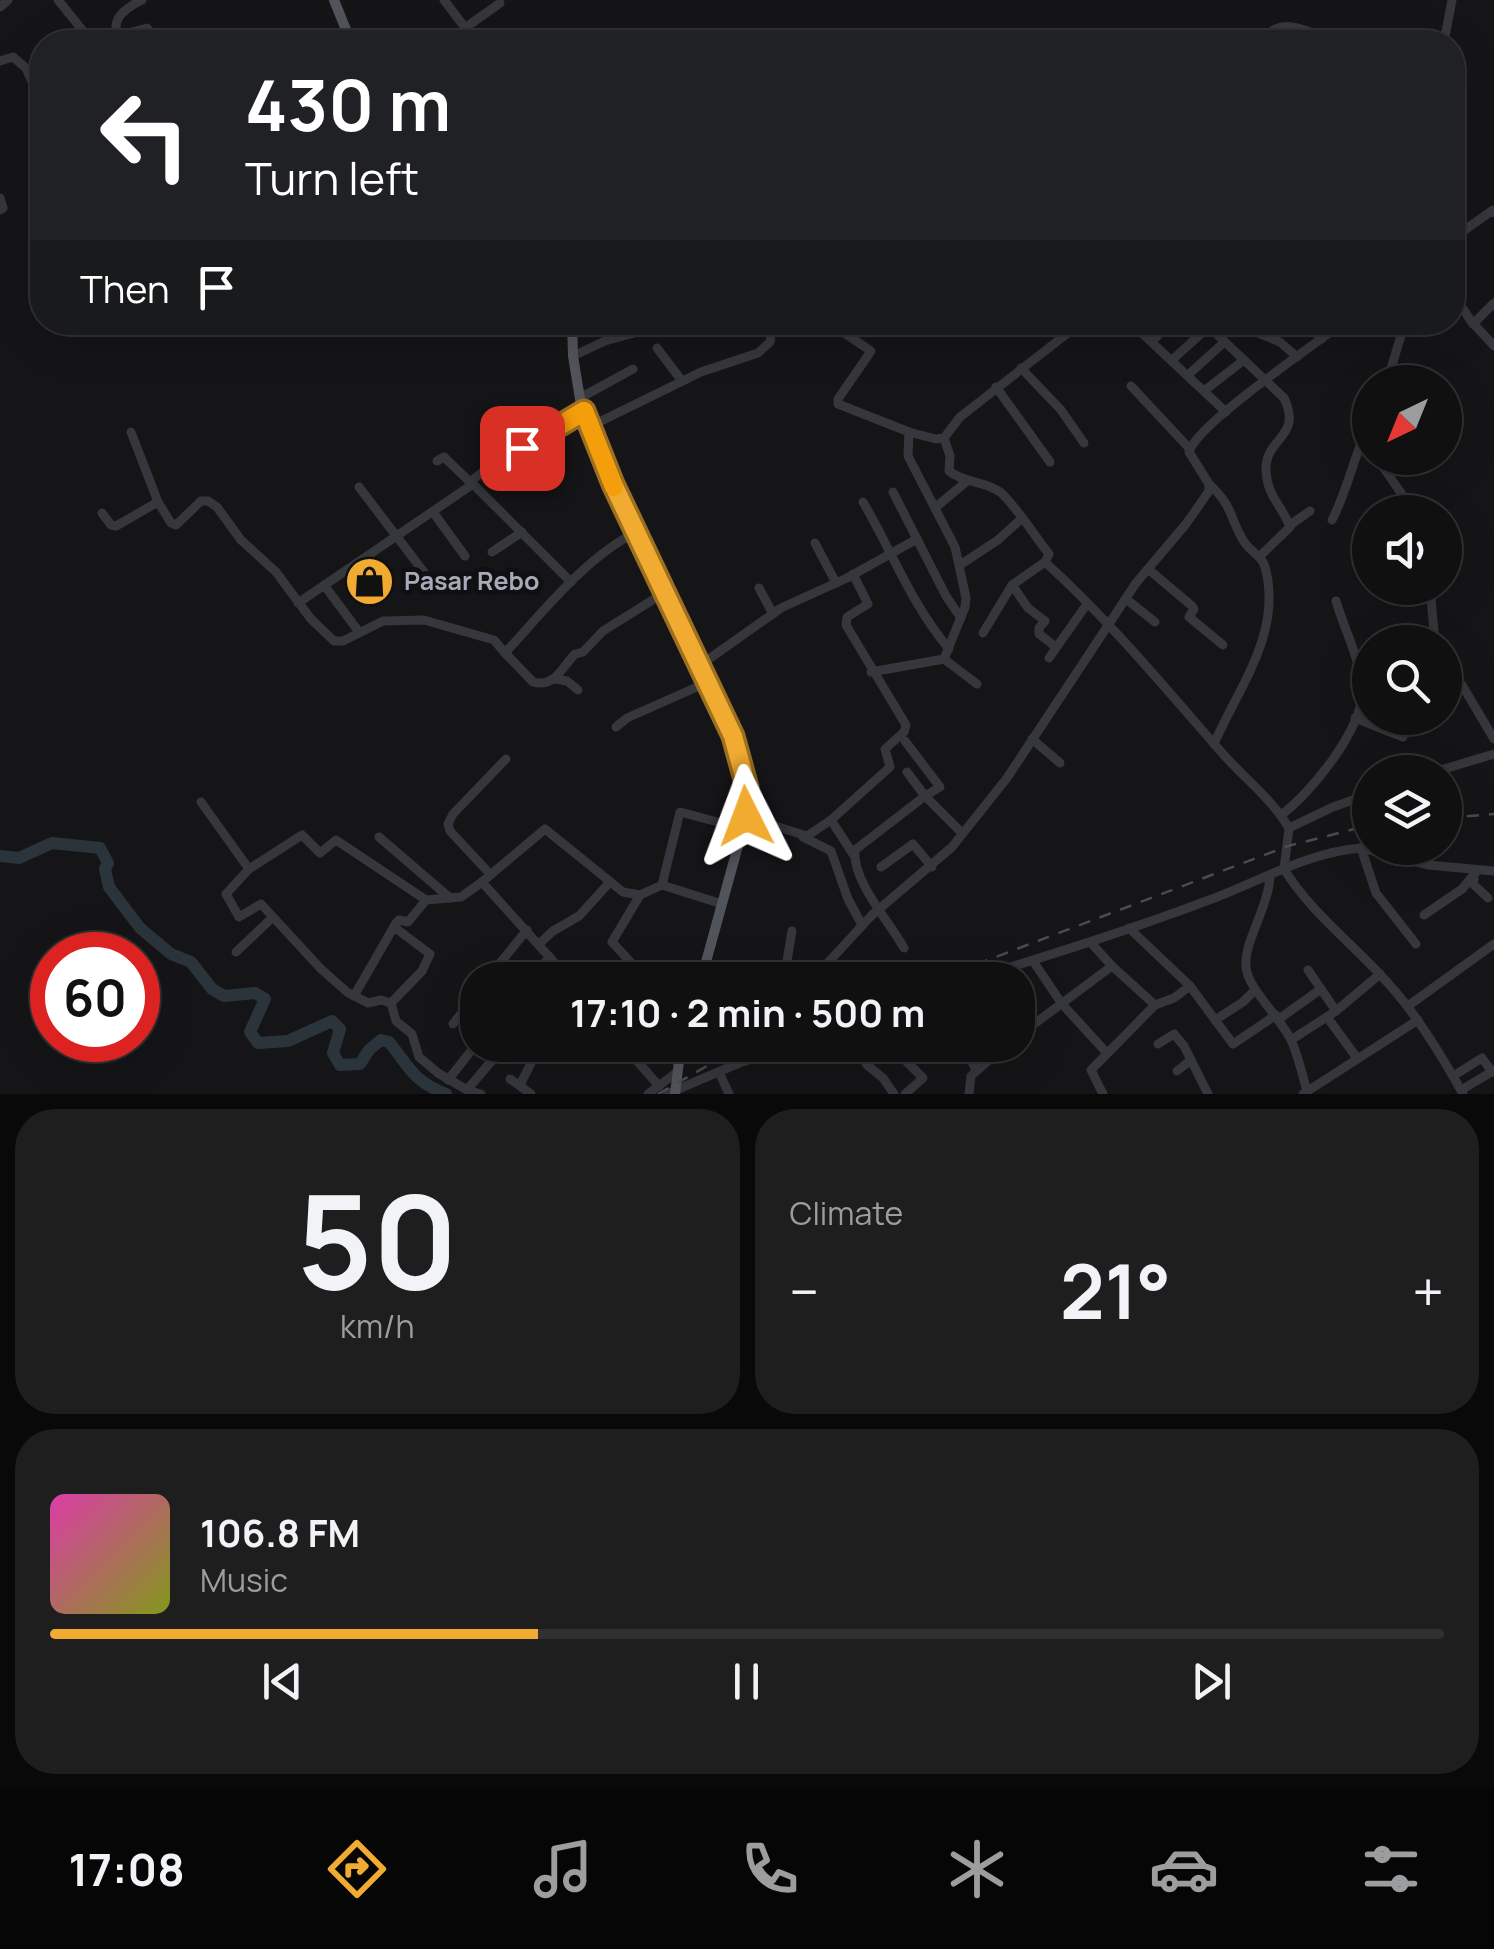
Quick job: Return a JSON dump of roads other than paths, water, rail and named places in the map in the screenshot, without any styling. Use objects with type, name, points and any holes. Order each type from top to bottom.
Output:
[{"type":"main road","points":[[334,0],[346,30]]},
{"type":"main road","points":[[572,335],[584,411],[635,532],[666,591],[744,767],[745,823],[706,962]]},
{"type":"main road","points":[[669,1091],[677,1062]]},
{"type":"street","points":[[0,6],[8,0]]},
{"type":"street","points":[[58,0],[82,30]]},
{"type":"street","points":[[116,30],[121,14],[142,0]]},
{"type":"street","points":[[444,0],[465,28],[500,3]]},
{"type":"street","points":[[1446,30],[1452,0]]},
{"type":"street","points":[[1277,30],[1293,26],[1303,30]]},
{"type":"street","points":[[0,61],[13,57],[21,61],[30,79]]},
{"type":"street","points":[[0,198],[0,210]]},
{"type":"street","points":[[1465,230],[1493,210],[1494,213]]},
{"type":"street","points":[[1474,324],[1494,303]]},
{"type":"street","points":[[1465,311],[1494,346]]},
{"type":"street","points":[[573,356],[624,335]]},
{"type":"street","points":[[591,426],[720,364],[760,351],[770,342],[771,335]]},
{"type":"street","points":[[847,335],[871,351],[838,404],[909,432],[944,438]]},
{"type":"street","points":[[944,438],[960,417],[1062,335]]},
{"type":"street","points":[[1145,335],[1226,412]]},
{"type":"street","points":[[1152,341],[1158,335]]},
{"type":"street","points":[[1172,360],[1196,335]]},
{"type":"street","points":[[1214,335],[1284,398],[1290,413],[1289,428],[1269,454],[1266,466],[1270,495],[1290,525]]},
{"type":"street","points":[[1263,335],[1280,342],[1297,357]]},
{"type":"street","points":[[1318,335],[1322,339]]},
{"type":"street","points":[[1189,448],[1226,412],[1328,335]]},
{"type":"street","points":[[1392,365],[1401,335]]},
{"type":"street","points":[[1188,376],[1220,346]]},
{"type":"street","points":[[657,348],[682,381]]},
{"type":"street","points":[[1204,391],[1240,363]]},
{"type":"street","points":[[1021,368],[1084,443]]},
{"type":"street","points":[[580,398],[633,369]]},
{"type":"street","points":[[1131,386],[1189,448],[1209,484],[1228,504],[1244,540],[1266,570],[1266,624],[1246,686],[1214,744]]},
{"type":"street","points":[[996,387],[1050,462]]},
{"type":"street","points":[[298,603],[433,512],[485,470],[584,411]]},
{"type":"street","points":[[131,432],[158,502],[174,525],[203,500],[213,504],[334,642],[383,622],[424,620],[494,640],[533,682],[567,681],[578,690]]},
{"type":"street","points":[[909,432],[908,456],[955,547],[966,598],[946,654]]},
{"type":"street","points":[[944,438],[950,456],[947,469],[967,481],[997,490],[1049,554],[1045,562],[1014,581],[982,633]]},
{"type":"street","points":[[437,461],[444,458],[472,483],[571,582]]},
{"type":"street","points":[[1332,520],[1352,469]]},
{"type":"street","points":[[936,508],[967,481]]},
{"type":"street","points":[[828,962],[880,908],[932,867],[1007,778],[1108,624],[1186,524],[1209,484]]},
{"type":"street","points":[[359,486],[436,588]]},
{"type":"street","points":[[893,492],[961,618]]},
{"type":"street","points":[[102,513],[116,526],[158,502]]},
{"type":"street","points":[[863,502],[919,611],[946,654],[978,684]]},
{"type":"street","points":[[1259,557],[1310,511]]},
{"type":"street","points":[[433,512],[465,556]]},
{"type":"street","points":[[960,565],[1021,519]]},
{"type":"street","points":[[492,552],[522,532]]},
{"type":"street","points":[[505,652],[571,582],[635,532]]},
{"type":"street","points":[[699,666],[772,614],[916,540]]},
{"type":"street","points":[[815,543],[836,583]]},
{"type":"street","points":[[1045,562],[1108,624],[1281,815],[1289,828],[1284,868],[1340,935],[1408,1006],[1462,1092],[1493,1071],[1481,1058],[1458,1073]]},
{"type":"street","points":[[1148,569],[1192,606],[1189,617],[1224,646]]},
{"type":"street","points":[[803,837],[831,820],[888,770],[891,762],[885,749],[906,728],[846,625],[848,618],[868,604],[853,574]]},
{"type":"street","points":[[324,585],[359,632]]},
{"type":"street","points":[[1012,585],[1028,608],[1045,622],[1039,634],[1056,647]]},
{"type":"street","points":[[759,588],[772,614]]},
{"type":"street","points":[[555,679],[575,654],[583,652],[603,631],[666,591]]},
{"type":"street","points":[[1126,599],[1155,622]]},
{"type":"street","points":[[1336,600],[1352,651]]},
{"type":"street","points":[[1049,658],[1087,604]]},
{"type":"street","points":[[871,672],[946,654]]},
{"type":"street","points":[[616,727],[626,718],[706,683]]},
{"type":"street","points":[[1462,686],[1494,740]]},
{"type":"street","points":[[1281,815],[1332,762],[1352,724]]},
{"type":"street","points":[[1398,735],[1403,737]]},
{"type":"street","points":[[1032,739],[1060,764]]},
{"type":"street","points":[[854,854],[940,787],[905,741]]},
{"type":"street","points":[[1462,764],[1494,754]]},
{"type":"street","points":[[490,874],[448,824],[453,814],[506,760]]},
{"type":"street","points":[[908,772],[925,796],[962,833]]},
{"type":"street","points":[[1289,828],[1352,800]]},
{"type":"street","points":[[201,802],[249,868]]},
{"type":"street","points":[[662,885],[680,812],[745,823],[803,837],[831,851],[862,925]]},
{"type":"street","points":[[831,820],[854,854],[864,886],[904,948]]},
{"type":"street","points":[[390,1003],[368,1003],[354,996],[321,969],[259,903],[239,918],[226,896],[249,868],[301,836],[320,853],[335,840],[426,900],[461,897],[545,829],[623,892],[640,895],[662,885],[722,904]]},
{"type":"street","points":[[379,837],[450,898]]},
{"type":"street","points":[[882,868],[912,844],[932,867]]},
{"type":"street","points":[[1029,962],[1092,944],[1229,893],[1284,868],[1352,849]]},
{"type":"street","points":[[1367,865],[1376,893],[1416,944]]},
{"type":"street","points":[[1428,865],[1476,873],[1494,871]]},
{"type":"street","points":[[1476,873],[1473,884],[1488,898]]},
{"type":"street","points":[[1424,915],[1462,889],[1476,873]]},
{"type":"street","points":[[1270,875],[1262,916],[1246,954],[1248,984],[1278,1017],[1291,1040],[1305,1092],[1418,1020]]},
{"type":"street","points":[[482,882],[554,962]]},
{"type":"street","points":[[540,944],[578,916],[610,883]]},
{"type":"street","points":[[630,962],[612,942],[640,895]]},
{"type":"street","points":[[354,996],[399,920],[408,922],[426,900]]},
{"type":"street","points":[[236,952],[273,917]]},
{"type":"street","points":[[390,1003],[422,971],[430,954],[394,928]]},
{"type":"street","points":[[1128,928],[1190,986],[1236,1044],[1321,989]]},
{"type":"street","points":[[501,962],[527,930]]},
{"type":"street","points":[[788,962],[792,931]]},
{"type":"street","points":[[1092,944],[1155,1005]]},
{"type":"street","points":[[1408,1006],[1494,944]]},
{"type":"street","points":[[545,962],[550,957]]},
{"type":"street","points":[[1032,961],[1062,1004],[1106,1052]]},
{"type":"street","points":[[1035,1022],[1112,966]]},
{"type":"street","points":[[1308,970],[1336,1011]]},
{"type":"street","points":[[1291,1040],[1327,1018],[1380,974]]},
{"type":"street","points":[[1103,1094],[1090,1070],[1155,1005],[1190,986]]},
{"type":"street","points":[[1215,1020],[1255,990]]},
{"type":"street","points":[[390,1003],[396,1021],[412,1034],[419,1057],[448,1080],[481,1094]]},
{"type":"street","points":[[453,1024],[460,1015]]},
{"type":"street","points":[[1327,1018],[1357,1058]]},
{"type":"street","points":[[1158,1044],[1174,1034],[1208,1094]]},
{"type":"street","points":[[1178,1072],[1191,1060]]},
{"type":"street","points":[[448,1080],[462,1062]]},
{"type":"street","points":[[466,1090],[490,1062]]},
{"type":"street","points":[[520,1085],[531,1062]]},
{"type":"street","points":[[640,1062],[669,1091]]},
{"type":"street","points":[[648,1094],[669,1091],[747,1062]]},
{"type":"street","points":[[865,1062],[894,1094]]},
{"type":"street","points":[[905,1094],[922,1078],[907,1062]]},
{"type":"street","points":[[972,1062],[976,1070]]},
{"type":"street","points":[[969,1094],[971,1076],[986,1062]]},
{"type":"street","points":[[720,1072],[729,1094]]},
{"type":"street","points":[[510,1079],[531,1094]]},
{"type":"waterway","points":[[0,856],[19,858],[52,843],[100,848],[108,863],[105,869],[109,887],[140,928],[171,954],[191,962],[212,989],[224,996],[255,993],[265,999],[250,1032],[258,1043],[288,1041],[332,1021],[340,1029],[333,1053],[340,1065],[360,1064],[381,1040],[389,1042],[419,1079],[446,1094]]},
{"type":"railway","points":[[1462,817],[1494,814]]},
{"type":"railway","points":[[982,962],[1288,846],[1352,830]]},
{"type":"railway","points":[[658,1094],[714,1062]]},
{"type":"place","name":"Pasar Rebo","points":[[369,581]]}]
